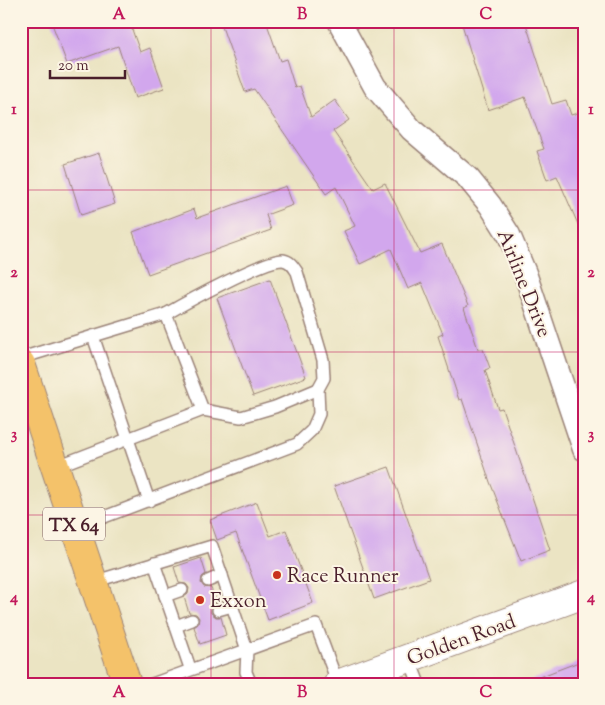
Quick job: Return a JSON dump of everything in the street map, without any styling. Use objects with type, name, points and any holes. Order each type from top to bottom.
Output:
[{"type":"main road","name":"TX 64","points":[[21,364],[127,684]]},
{"type":"street","name":"Airline Drive","points":[[339,21],[375,87],[412,130],[468,178],[490,205],[509,235],[525,273],[584,449]]},
{"type":"street","name":"Golden Road","points":[[338,684],[584,594]]},
{"type":"lane","points":[[21,358],[166,314],[199,294],[282,260],[291,263],[297,272],[323,360],[324,378],[318,389],[319,414],[312,430],[297,444],[75,528]]},
{"type":"lane","points":[[166,314],[202,410]]},
{"type":"lane","points":[[93,336],[149,500]]},
{"type":"lane","points":[[55,467],[202,410],[241,417],[275,407],[318,389]]},
{"type":"lane","points":[[93,582],[212,546],[247,650],[246,672],[251,684]]},
{"type":"lane","points":[[154,563],[190,668]]},
{"type":"lane","points":[[208,580],[222,575]]},
{"type":"lane","points":[[165,596],[182,590]]},
{"type":"lane","points":[[218,610],[232,606]]},
{"type":"lane","points":[[176,626],[192,620]]},
{"type":"lane","points":[[152,684],[190,668],[316,625],[338,684]]},
{"type":"lane","points":[[409,658],[418,684]]},
{"type":"building","points":[[51,21],[129,21],[140,52],[150,48],[164,88],[135,98],[118,46],[67,64]]},
{"type":"building","points":[[220,21],[266,21],[280,61],[286,59],[295,88],[300,86],[311,117],[335,100],[349,120],[333,131],[373,189],[385,183],[420,253],[442,244],[468,306],[464,308],[478,349],[483,349],[490,368],[485,370],[498,409],[502,408],[550,550],[521,561],[490,482],[462,399],[459,400],[438,336],[443,334],[422,283],[408,289],[391,249],[360,264],[344,231],[355,226],[336,187],[326,194],[254,89],[245,92]]},
{"type":"building","points":[[461,21],[525,21],[552,104],[566,100],[571,115],[584,111],[584,238],[557,176],[547,180],[537,151],[544,149],[525,97],[488,110]]},
{"type":"building","points":[[99,153],[115,204],[81,215],[65,164]]},
{"type":"building","points":[[286,186],[293,205],[266,215],[271,230],[148,274],[133,232],[194,209],[197,218]]},
{"type":"building","points":[[270,279],[306,377],[253,396],[217,298]]},
{"type":"building","points":[[389,467],[429,579],[374,599],[334,486]]},
{"type":"building","name":"Race Runner","points":[[257,502],[270,536],[286,530],[313,603],[268,620],[236,533],[217,540],[210,520]]},
{"type":"building","name":"Exxon","points":[[201,558],[206,574],[202,577],[201,583],[204,587],[211,588],[216,603],[211,608],[211,613],[216,617],[221,617],[226,635],[200,644],[194,627],[198,624],[199,618],[196,614],[189,613],[184,597],[188,594],[189,588],[186,584],[179,583],[174,567]]},
{"type":"building","points":[[584,660],[584,684],[527,684],[526,682]]},
{"type":"place","name":"Race Runner","points":[[277,575]]},
{"type":"place","name":"Exxon","points":[[200,600]]}]
